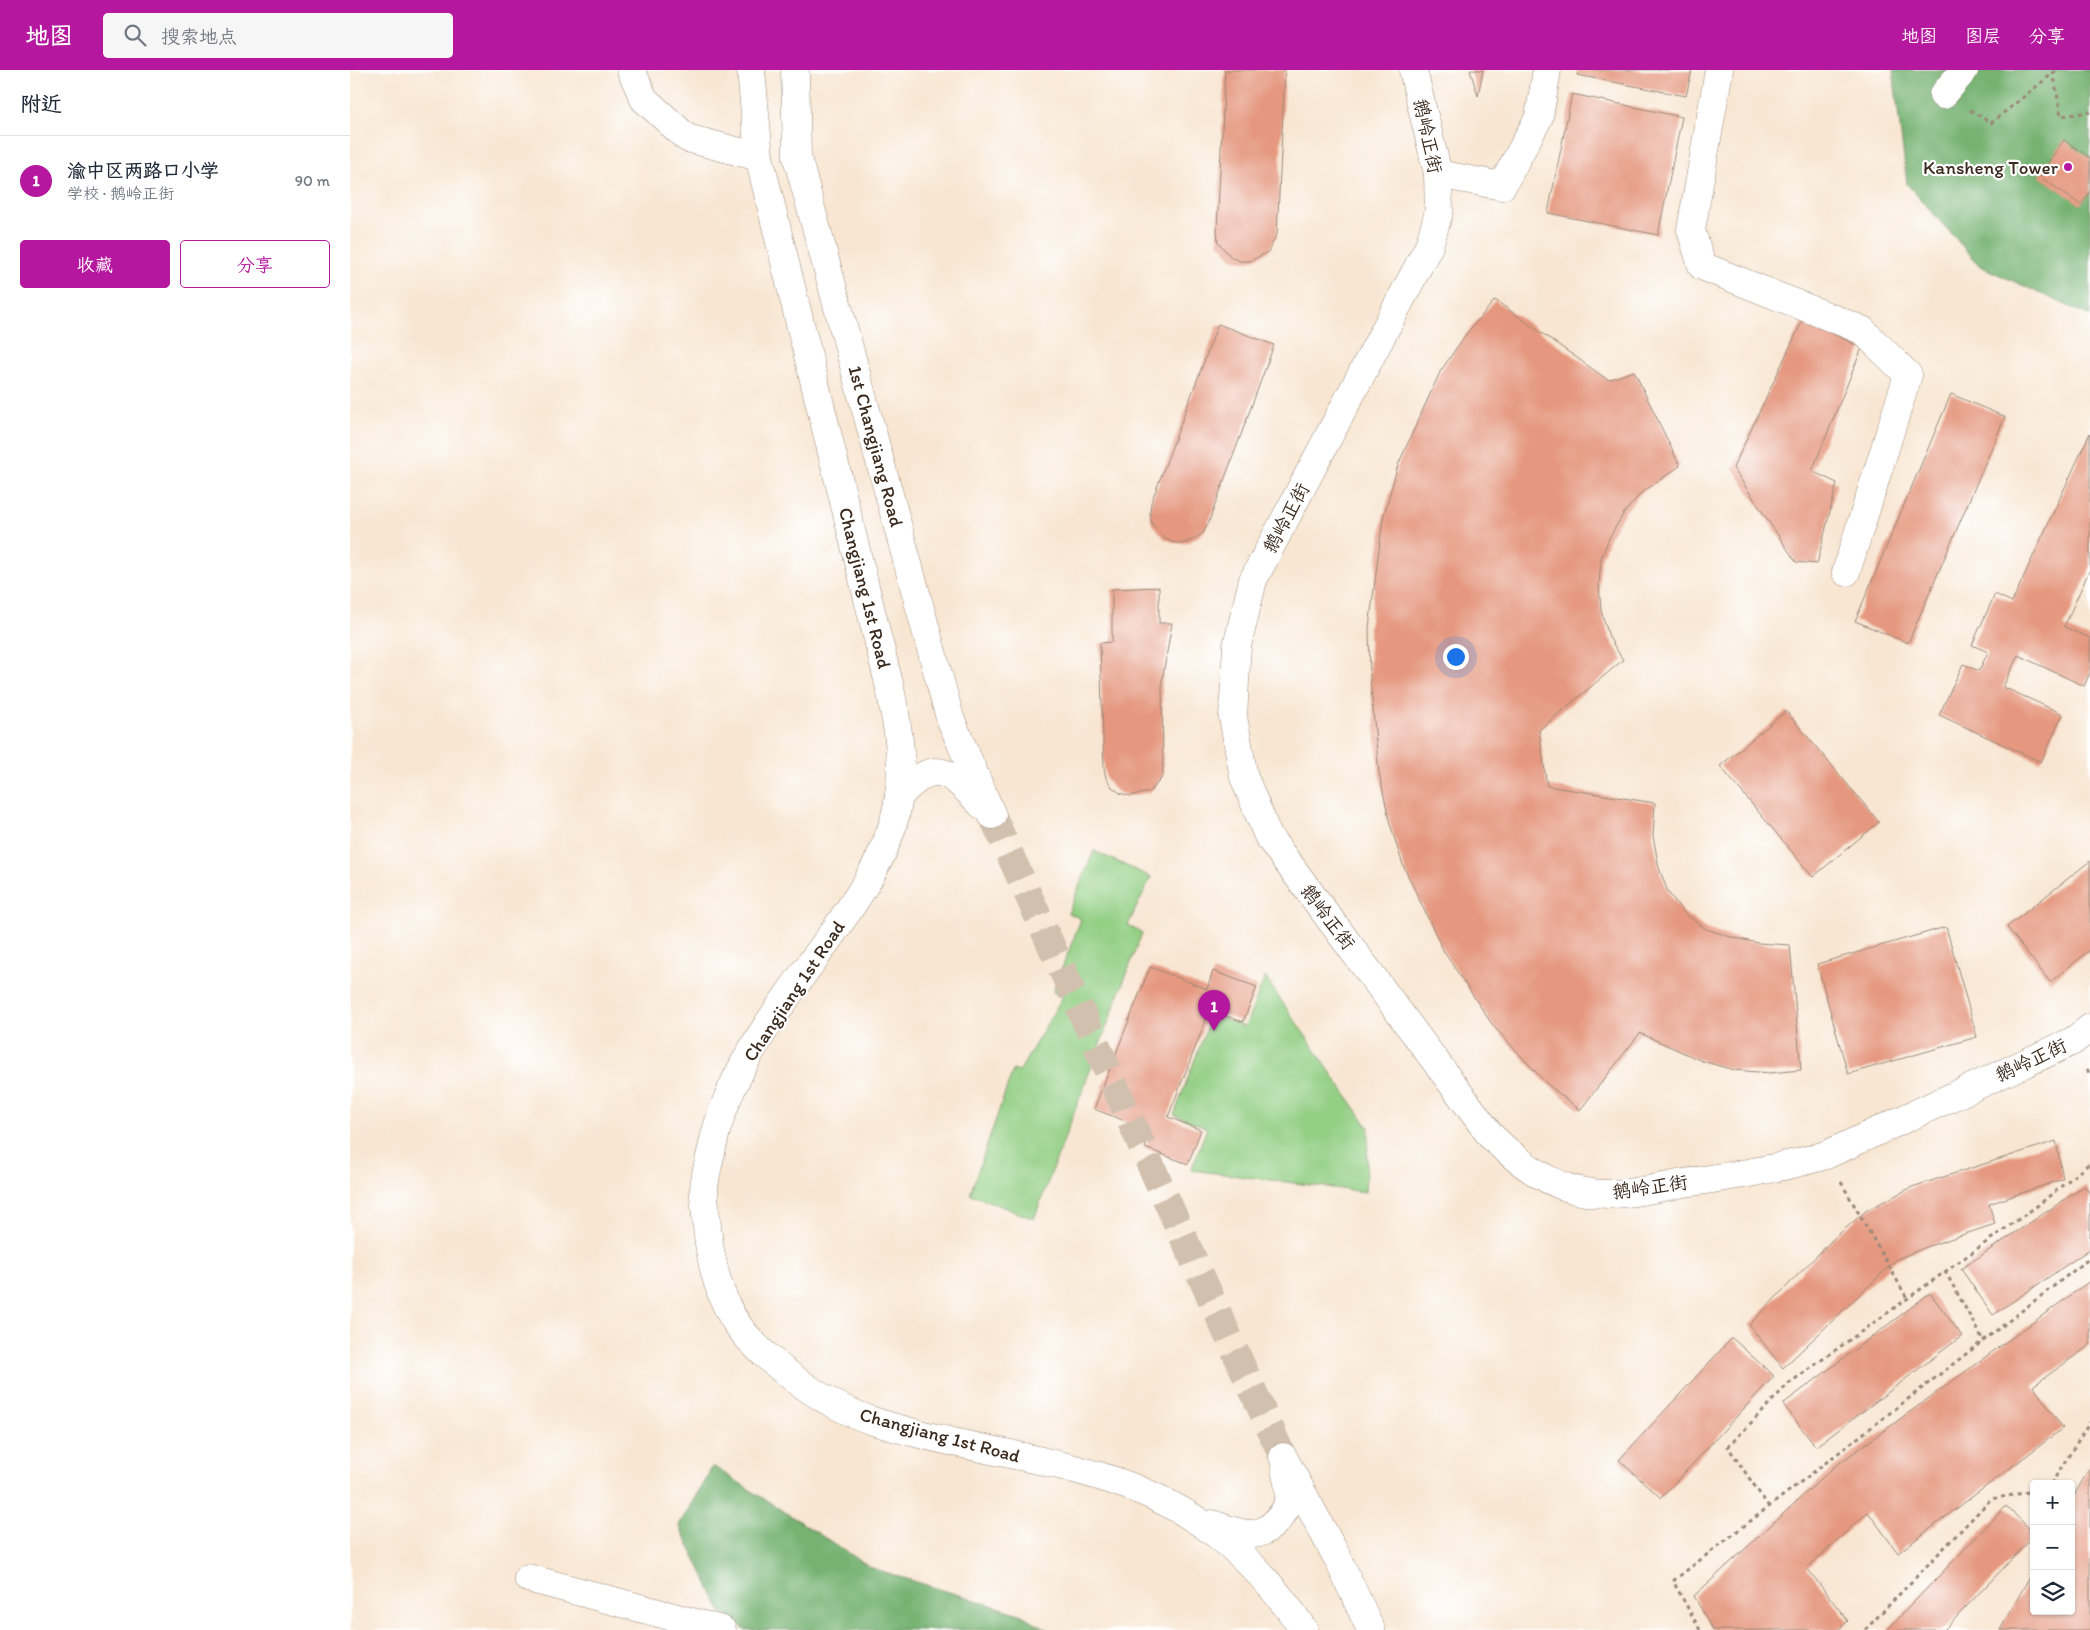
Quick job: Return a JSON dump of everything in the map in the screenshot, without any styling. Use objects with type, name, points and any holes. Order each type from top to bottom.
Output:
[{"type":"main road","points":[[631,70],[644,99],[688,138],[759,157]]},
{"type":"main road","name":"Changjiang 1st Road","points":[[750,70],[759,157],[890,688],[900,739],[900,796],[887,842],[860,895],[746,1058],[717,1124],[703,1188],[708,1246],[725,1304],[750,1342],[792,1378],[834,1404],[874,1422],[1091,1474],[1136,1489],[1184,1512],[1229,1542],[1262,1575],[1304,1630]]},
{"type":"main road","name":"1st Changjiang Road","points":[[795,70],[798,157],[800,166],[950,718],[992,815],[955,778],[943,772],[928,773],[913,782],[900,796]]},
{"type":"main road","name":"鹅岭正街","points":[[1413,70],[1438,174],[1439,212],[1429,246],[1253,580],[1237,646],[1233,717],[1244,777],[1268,836],[1491,1136],[1519,1162],[1550,1179],[1584,1192],[1615,1194],[1786,1167],[1826,1155],[2073,1041],[2090,1028]]},
{"type":"main road","points":[[1438,174],[1502,186],[1539,117],[1547,70]]},
{"type":"main road","points":[[1720,70],[1690,230],[1702,266],[1862,330],[1908,375],[1846,572]]},
{"type":"main road","points":[[1943,95],[1964,70]]},
{"type":"main road","points":[[1184,1512],[1227,1530],[1252,1535],[1269,1527],[1283,1515],[1290,1498],[1283,1457],[1338,1558],[1371,1630]]},
{"type":"main road","points":[[528,1578],[722,1630]]},
{"type":"path","points":[[1943,95],[1991,123],[2053,71],[2058,70]]},
{"type":"path","points":[[2053,71],[2061,116],[2090,112]]},
{"type":"path","points":[[1826,1155],[1907,1298]]},
{"type":"path","points":[[1769,1507],[1728,1447],[1788,1384],[2037,1206],[2090,1162]]},
{"type":"path","points":[[1700,1630],[1673,1581],[2090,1258]]},
{"type":"path","points":[[1945,1271],[1984,1342]]},
{"type":"path","points":[[2054,1480],[2090,1422]]},
{"type":"path","points":[[1865,1630],[1991,1498],[2030,1492]]},
{"type":"green space","points":[[1893,70],[2090,70],[2090,316],[1980,266],[1907,184]]},
{"type":"green space","points":[[1094,851],[1151,877],[1128,925],[1142,933],[1034,1219],[970,1194],[1013,1070],[1019,1072],[1063,996],[1053,992],[1081,919],[1068,913]]},
{"type":"green space","points":[[1265,977],[1369,1128],[1365,1192],[1191,1170],[1207,1128],[1174,1115],[1212,1014],[1245,1027]]},
{"type":"green space","points":[[713,1466],[872,1568],[1020,1614],[1049,1630],[746,1630],[721,1611],[679,1525]]},
{"type":"building","points":[[1225,70],[1285,70],[1277,234],[1268,252],[1250,261],[1240,261],[1231,257],[1218,242]]},
{"type":"building","points":[[1470,70],[1483,70],[1478,96]]},
{"type":"building","points":[[1578,70],[1692,70],[1686,96],[1577,75]]},
{"type":"building","points":[[1572,94],[1682,117],[1658,235],[1548,213]]},
{"type":"building","name":"Kansheng Tower","points":[[2064,140],[2090,158],[2090,192],[2081,205],[2039,176]]},
{"type":"building","points":[[1495,300],[1608,380],[1634,371],[1680,466],[1641,493],[1624,513],[1609,538],[1601,559],[1599,585],[1601,610],[1609,637],[1623,660],[1539,730],[1547,786],[1655,803],[1653,836],[1659,868],[1668,892],[1684,913],[1706,929],[1731,937],[1758,943],[1790,945],[1801,1070],[1770,1073],[1734,1070],[1702,1061],[1640,1033],[1580,1110],[1547,1084],[1494,1027],[1444,952],[1403,865],[1390,824],[1379,773],[1370,679],[1369,628],[1383,518],[1398,465],[1440,372],[1466,334]]},
{"type":"building","points":[[1803,319],[1862,348],[1812,471],[1837,483],[1817,564],[1796,562],[1733,468]]},
{"type":"building","points":[[1218,324],[1274,345],[1208,524],[1203,533],[1194,539],[1185,543],[1175,543],[1165,539],[1152,524],[1150,514],[1151,503]]},
{"type":"building","points":[[1951,394],[2005,417],[1908,643],[1855,621]]},
{"type":"building","points":[[2090,433],[2090,569],[2064,627],[2090,638],[2090,673],[2084,686],[2018,655],[2003,687],[2063,714],[2041,762],[1939,715],[1963,664],[1979,671],[1988,652],[1972,645],[1995,594],[2012,602]]},
{"type":"building","points":[[1159,587],[1159,623],[1172,623],[1162,681],[1163,776],[1150,792],[1130,796],[1120,793],[1112,787],[1106,778],[1104,768],[1100,643],[1112,642],[1112,589]]},
{"type":"building","points":[[1786,711],[1879,822],[1813,877],[1720,766]]},
{"type":"building","points":[[2090,861],[2090,950],[2050,982],[2007,927]]},
{"type":"building","points":[[1946,927],[1977,1037],[1848,1074],[1817,964]]},
{"type":"building","points":[[1150,967],[1207,989],[1213,971],[1257,987],[1243,1022],[1210,1010],[1168,1117],[1201,1130],[1188,1164],[1145,1148],[1151,1131],[1094,1109]]},
{"type":"building","points":[[2056,1141],[2063,1179],[1989,1204],[1995,1224],[1897,1259],[1783,1368],[1749,1325],[1833,1239],[1867,1210],[1912,1187]]},
{"type":"building","points":[[2085,1186],[2090,1194],[2090,1249],[1993,1315],[1961,1269]]},
{"type":"building","points":[[2090,1281],[2090,1345],[2033,1386],[2063,1428],[1898,1553],[1868,1512],[1807,1568],[1848,1621],[1838,1630],[1713,1630],[1694,1596],[1834,1467]]},
{"type":"building","points":[[1930,1293],[1962,1336],[1816,1447],[1783,1404]]},
{"type":"building","points":[[1732,1338],[1774,1376],[1661,1498],[1619,1460]]},
{"type":"building","points":[[2090,1467],[2090,1630],[2000,1630],[2030,1576],[2030,1615],[2075,1615],[2075,1494]]},
{"type":"building","points":[[2006,1506],[2030,1529],[2030,1540],[1944,1630],[1887,1630]]},
{"type":"tunnel","points":[[992,815],[1283,1457]]},
{"type":"place","name":"Kansheng Tower","points":[[2068,167]]},
{"type":"place","name":"渝中区两路口小学","points":[[1214,1031]]}]
